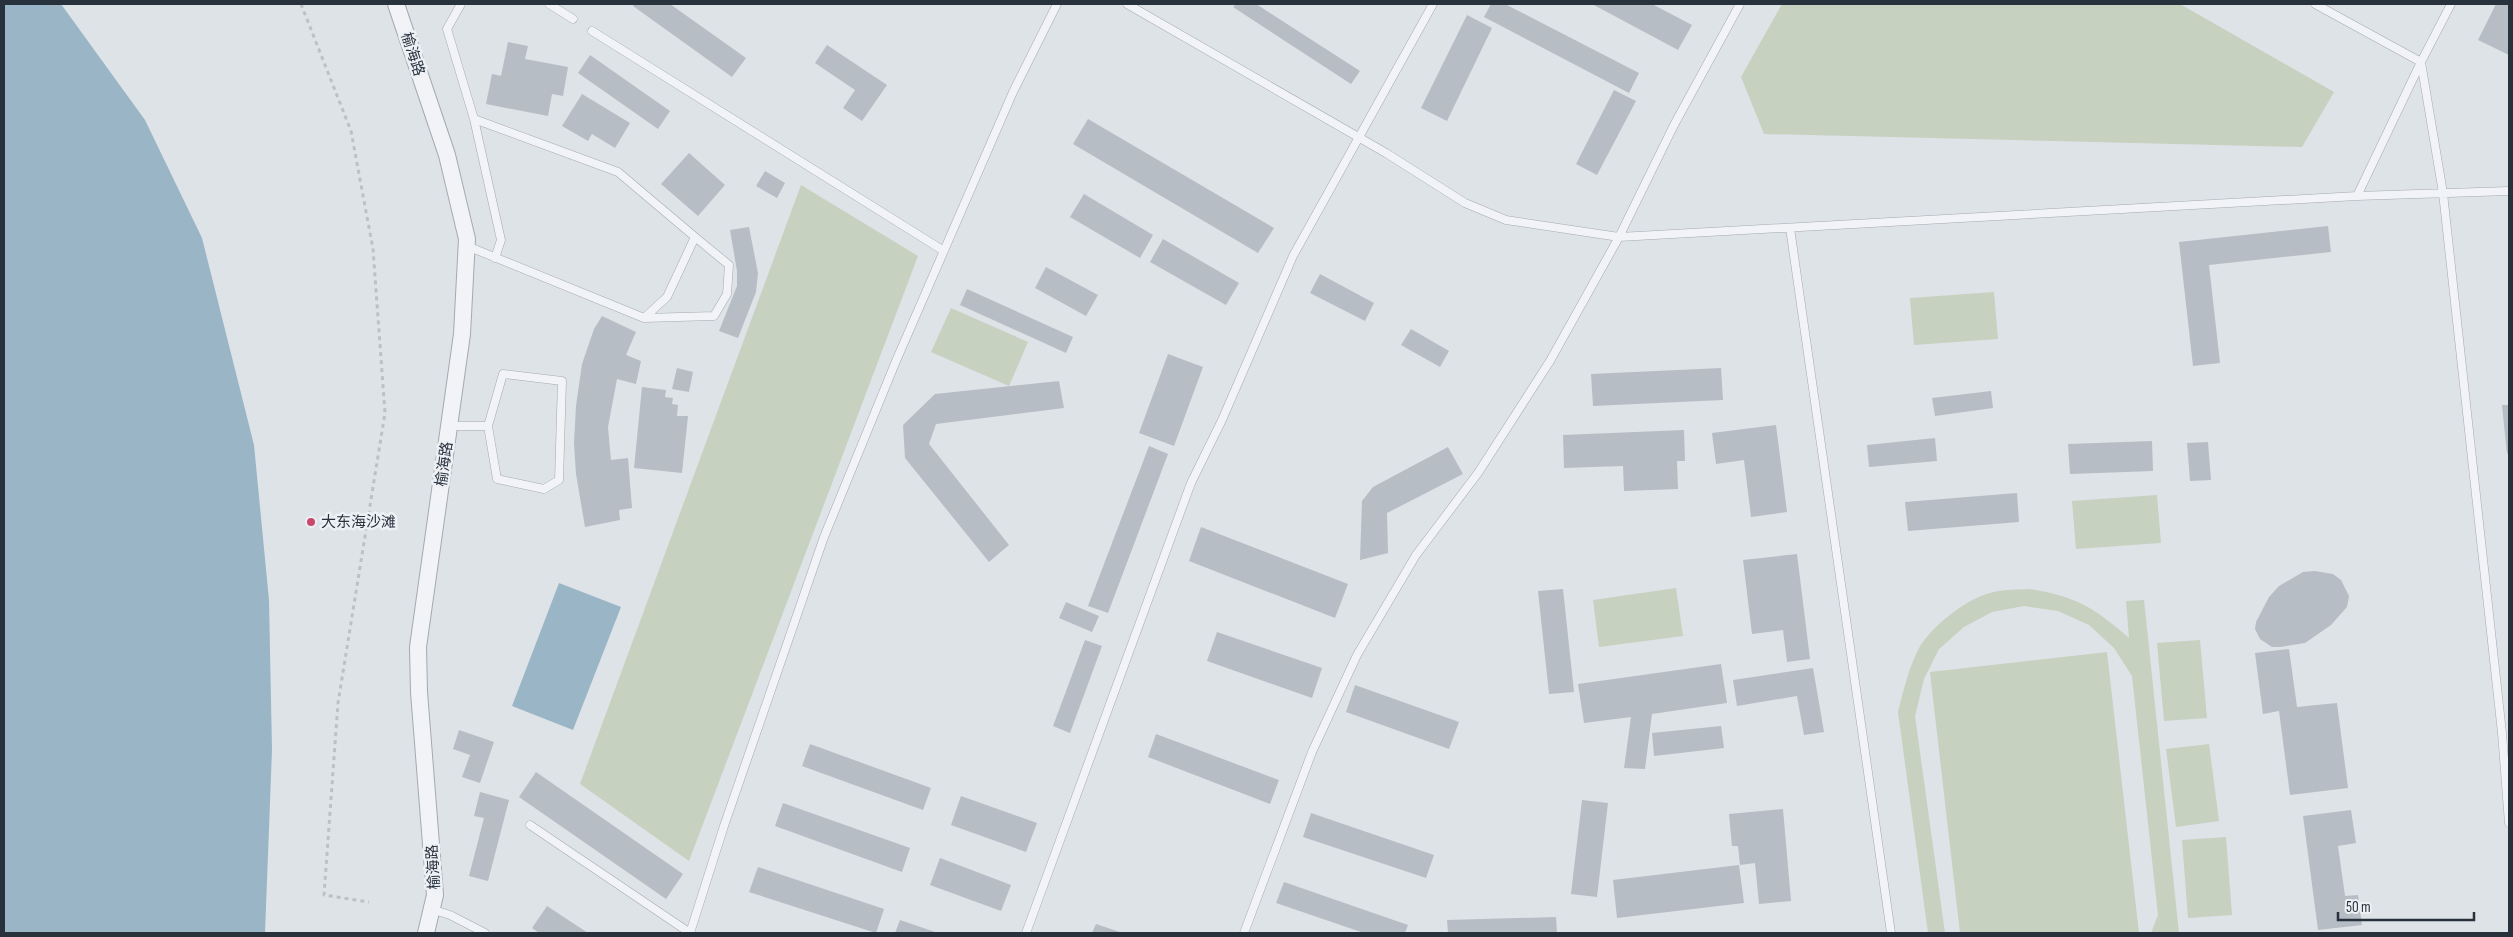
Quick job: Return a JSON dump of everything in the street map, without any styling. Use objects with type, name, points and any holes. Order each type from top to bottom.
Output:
[{"type":"street","name":"榆海路","points":[[396,4],[447,155],[463,213],[467,246],[462,334],[418,662],[435,895],[426,933]]},
{"type":"lane","points":[[461,4],[447,29],[474,120],[501,240],[495,258]]},
{"type":"lane","points":[[549,4],[573,18]]},
{"type":"lane","points":[[530,825],[690,933],[724,826],[824,538],[1013,92],[1057,4]]},
{"type":"lane","points":[[1127,4],[1358,137],[1464,203],[1506,220],[1619,237],[2358,196],[2509,191]]},
{"type":"lane","points":[[1026,933],[1190,483],[1222,420],[1293,256],[1433,4]]},
{"type":"lane","points":[[1244,933],[1312,752],[1357,654],[1416,555],[1478,473],[1550,361],[1619,237],[1674,125],[1740,4]]},
{"type":"lane","points":[[2315,4],[2421,62]]},
{"type":"lane","points":[[2358,196],[2421,62],[2451,4]]},
{"type":"lane","points":[[592,31],[944,251]]},
{"type":"lane","points":[[2421,62],[2443,193],[2501,723],[2509,823]]},
{"type":"lane","points":[[467,246],[644,318],[714,316],[727,294],[729,265],[618,172],[474,120]]},
{"type":"lane","points":[[1790,228],[1891,933]]},
{"type":"lane","points":[[644,318],[667,297],[695,238]]},
{"type":"lane","points":[[503,374],[562,381],[559,480],[544,489],[497,479],[488,426],[503,374]]},
{"type":"lane","points":[[450,426],[488,426]]},
{"type":"lane","points":[[431,909],[486,933]]},
{"type":"path","points":[[301,4],[351,131],[373,249],[385,403],[384,422],[338,702],[324,895],[368,902]]},
{"type":"green space","points":[[1782,4],[2180,4],[2334,92],[2302,147],[1764,134],[1741,77]]},
{"type":"green space","points":[[801,185],[918,256],[689,861],[580,784]]},
{"type":"green space","points":[[1994,292],[1998,339],[1914,345],[1910,298]]},
{"type":"green space","points":[[951,308],[1028,342],[1009,386],[931,352]]},
{"type":"green space","points":[[2157,495],[2161,543],[2076,549],[2072,501]]},
{"type":"green space","points":[[1676,588],[1683,636],[1599,647],[1593,600]]},
{"type":"green space","points":[[2029,589],[2072,599],[2105,618],[2129,638],[2126,601],[2144,600],[2179,933],[2151,933],[2158,915],[2132,676],[2114,648],[2089,625],[2058,611],[2024,606],[1992,612],[1964,627],[1939,649],[1924,679],[1915,716],[1945,933],[1928,933],[1898,712],[1906,682],[1922,643],[1950,615],[1984,595],[2003,590]]},
{"type":"green space","points":[[2200,640],[2207,718],[2164,721],[2157,643]]},
{"type":"green space","points":[[2107,652],[2139,933],[1960,933],[1930,672]]},
{"type":"green space","points":[[2209,744],[2219,821],[2176,827],[2166,749]]},
{"type":"green space","points":[[2226,837],[2232,915],[2188,918],[2182,840]]},
{"type":"water","points":[[4,4],[61,4],[145,120],[202,238],[254,445],[269,600],[272,750],[265,933],[4,933]]},
{"type":"water","points":[[559,583],[621,607],[573,730],[512,706]]},
{"type":"building","points":[[634,4],[670,4],[746,58],[732,77],[633,6]]},
{"type":"building","points":[[1236,4],[1256,4],[1360,71],[1351,84],[1233,7]]},
{"type":"building","points":[[1491,4],[1505,4],[1639,73],[1629,93],[1484,17]]},
{"type":"building","points":[[1592,4],[1652,4],[1692,25],[1678,50]]},
{"type":"building","points":[[2496,4],[2509,4],[2509,55],[2478,40]]},
{"type":"building","points":[[1467,15],[1492,28],[1447,121],[1421,108]]},
{"type":"building","points":[[508,42],[528,46],[525,59],[568,67],[563,96],[552,94],[548,116],[486,104],[492,74],[501,76]]},
{"type":"building","points":[[827,45],[887,85],[862,121],[843,108],[855,90],[815,63]]},
{"type":"building","points":[[590,55],[670,111],[658,129],[578,73]]},
{"type":"building","points":[[1614,90],[1636,101],[1597,175],[1576,164]]},
{"type":"building","points":[[582,94],[630,123],[615,148],[592,134],[588,141],[562,126]]},
{"type":"building","points":[[1088,119],[1274,228],[1258,253],[1073,144]]},
{"type":"building","points":[[689,153],[725,185],[698,216],[661,184]]},
{"type":"building","points":[[765,171],[785,183],[777,198],[756,186]]},
{"type":"building","points":[[1084,194],[1153,235],[1140,258],[1070,217]]},
{"type":"building","points":[[2328,226],[2331,252],[2209,265],[2220,363],[2193,366],[2179,242]]},
{"type":"building","points":[[749,227],[758,273],[756,292],[738,338],[719,331],[737,286],[737,271],[730,230]]},
{"type":"building","points":[[1163,239],[1239,283],[1226,305],[1150,262]]},
{"type":"building","points":[[1046,267],[1098,295],[1086,316],[1035,288]]},
{"type":"building","points":[[1320,274],[1374,303],[1365,321],[1310,293]]},
{"type":"building","points":[[967,289],[1073,337],[1066,353],[960,305]]},
{"type":"building","points":[[602,316],[636,332],[626,355],[641,361],[636,384],[617,379],[608,427],[611,460],[628,458],[632,508],[619,510],[620,520],[585,527],[576,474],[574,443],[576,406],[582,364],[594,329]]},
{"type":"building","points":[[1411,329],[1449,351],[1440,367],[1401,345]]},
{"type":"building","points":[[1168,354],[1203,367],[1174,446],[1139,433]]},
{"type":"building","points":[[677,368],[693,372],[689,392],[672,389]]},
{"type":"building","points":[[1721,368],[1723,400],[1593,406],[1591,374]]},
{"type":"building","points":[[1059,381],[1064,408],[936,424],[929,444],[1009,545],[989,562],[905,458],[903,425],[935,394]]},
{"type":"building","points":[[642,387],[666,390],[665,397],[673,398],[672,404],[678,405],[677,416],[688,416],[682,473],[634,468]]},
{"type":"building","points":[[1991,391],[1993,408],[1935,416],[1932,398]]},
{"type":"building","points":[[2502,405],[2509,405],[2509,453],[2507,454]]},
{"type":"building","points":[[1776,425],[1787,512],[1751,517],[1744,460],[1716,464],[1712,433]]},
{"type":"building","points":[[1684,430],[1685,461],[1677,461],[1678,489],[1624,491],[1623,466],[1564,468],[1563,435]]},
{"type":"building","points":[[1935,438],[1937,461],[1869,467],[1867,445]]},
{"type":"building","points":[[2152,441],[2153,471],[2070,474],[2068,444]]},
{"type":"building","points":[[2208,442],[2211,480],[2190,481],[2187,443]]},
{"type":"building","points":[[1149,446],[1168,454],[1108,613],[1088,606]]},
{"type":"building","points":[[1448,447],[1463,474],[1387,513],[1388,553],[1360,560],[1362,501],[1373,487]]},
{"type":"building","points":[[2017,493],[2019,522],[1908,531],[1905,502]]},
{"type":"building","points":[[1201,527],[1348,584],[1335,618],[1189,561]]},
{"type":"building","points":[[1797,554],[1810,659],[1787,662],[1783,630],[1752,634],[1743,560]]},
{"type":"building","points":[[2315,571],[2333,574],[2341,580],[2349,596],[2347,607],[2331,625],[2305,643],[2272,647],[2260,639],[2255,629],[2256,622],[2269,597],[2279,586],[2303,572]]},
{"type":"building","points":[[1563,589],[1574,692],[1549,694],[1538,591]]},
{"type":"building","points":[[1066,602],[1099,616],[1092,632],[1059,618]]},
{"type":"building","points":[[1217,632],[1322,668],[1312,698],[1207,661]]},
{"type":"building","points":[[1085,640],[1102,646],[1070,733],[1053,726]]},
{"type":"building","points":[[2289,649],[2297,707],[2337,703],[2348,788],[2290,795],[2279,711],[2263,714],[2255,653]]},
{"type":"building","points":[[1721,664],[1727,703],[1652,714],[1645,769],[1624,768],[1631,717],[1584,723],[1578,684]]},
{"type":"building","points":[[1813,668],[1824,732],[1804,735],[1797,696],[1737,706],[1733,680]]},
{"type":"building","points":[[1355,685],[1459,722],[1449,749],[1346,712]]},
{"type":"building","points":[[1721,726],[1724,748],[1654,756],[1652,733]]},
{"type":"building","points":[[459,730],[494,742],[480,783],[462,777],[470,755],[453,749]]},
{"type":"building","points":[[1156,734],[1279,780],[1270,804],[1148,757]]},
{"type":"building","points":[[810,744],[931,788],[923,810],[802,766]]},
{"type":"building","points":[[536,772],[683,874],[666,899],[519,797]]},
{"type":"building","points":[[480,792],[509,800],[488,881],[469,876],[484,818],[474,816]]},
{"type":"building","points":[[961,796],[1037,823],[1026,852],[951,825]]},
{"type":"building","points":[[1582,800],[1608,803],[1597,897],[1571,894]]},
{"type":"building","points":[[783,803],[910,848],[902,872],[775,826]]},
{"type":"building","points":[[1783,809],[1791,901],[1759,904],[1755,863],[1740,865],[1738,846],[1732,846],[1729,814]]},
{"type":"building","points":[[2351,810],[2356,843],[2338,846],[2345,896],[2358,895],[2362,925],[2318,930],[2303,816]]},
{"type":"building","points":[[1311,813],[1434,855],[1426,878],[1303,837]]},
{"type":"building","points":[[940,858],[1011,885],[1001,911],[930,885]]},
{"type":"building","points":[[1739,865],[1744,903],[1617,918],[1613,880]]},
{"type":"building","points":[[758,867],[884,909],[876,933],[749,892]]},
{"type":"building","points":[[1284,882],[1408,925],[1405,933],[1364,933],[1276,903]]},
{"type":"building","points":[[547,906],[588,933],[539,933],[532,928]]},
{"type":"building","points":[[1556,917],[1557,933],[1448,933],[1447,920]]},
{"type":"building","points":[[900,920],[938,933],[895,933]]},
{"type":"building","points":[[1096,924],[1123,933],[1092,933]]},
{"type":"place","name":"大东海沙滩","points":[[311,522]]}]
